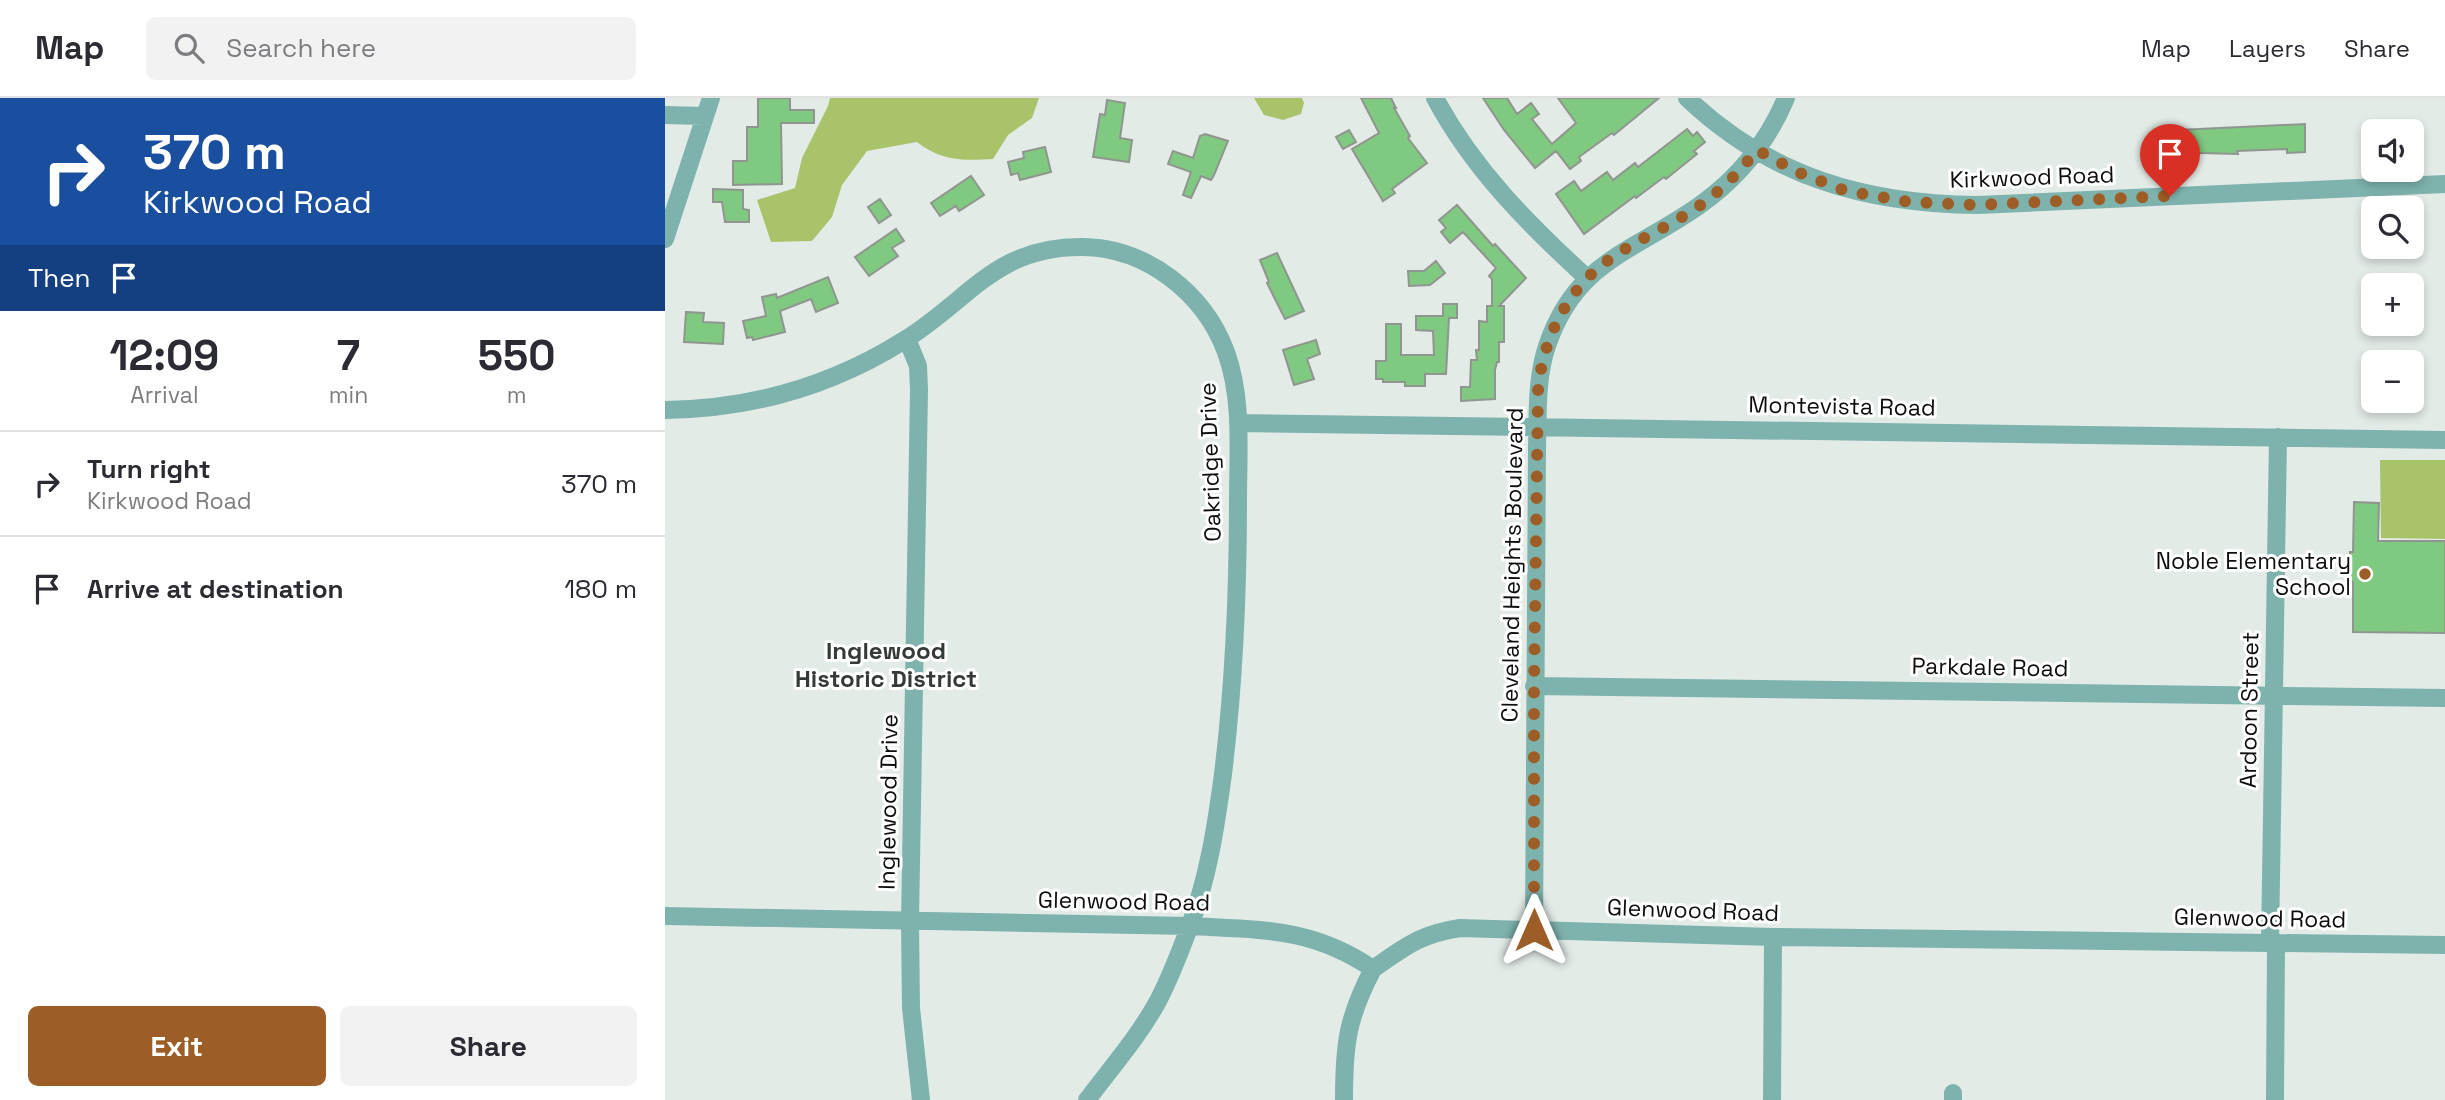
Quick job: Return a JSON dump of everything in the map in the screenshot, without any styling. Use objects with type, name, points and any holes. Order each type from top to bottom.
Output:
[{"type":"street","points":[[665,239],[711,98]]},
{"type":"street","points":[[1435,98],[1462,143],[1506,200],[1587,278]]},
{"type":"street","name":"Kirkwood Road","points":[[1687,98],[1723,128],[1800,173],[1846,191],[1936,205],[2445,184]]},
{"type":"street","name":"Cleveland Heights Boulevard","points":[[1534,930],[1538,426],[1539,379],[1546,347],[1562,313],[1587,278],[1616,255],[1700,205],[1730,180],[1757,150],[1786,98]]},
{"type":"street","points":[[665,115],[705,116]]},
{"type":"street","name":"Oakridge Drive","points":[[665,410],[730,406],[787,393],[868,361],[907,339],[975,284],[1015,259],[1066,248],[1091,248],[1120,253],[1153,267],[1175,281],[1210,320],[1230,366],[1238,423],[1238,530],[1231,707],[1214,842],[1190,926],[1158,1000],[1143,1025],[1087,1100]]},
{"type":"street","name":"Inglewood Drive","points":[[907,339],[918,366],[919,390],[910,922],[911,1008],[921,1100]]},
{"type":"street","name":"Montevista Road","points":[[1238,423],[2445,440]]},
{"type":"street","name":"Ardoon Street","points":[[2274,1100],[2274,695],[2278,437]]},
{"type":"street","name":"Parkdale Road","points":[[1534,686],[2445,698]]},
{"type":"street","name":"Glenwood Road","points":[[665,916],[1190,926],[1296,934],[1338,948],[1373,969],[1417,938],[1460,929],[1773,937],[2445,945]]},
{"type":"street","points":[[1772,1100],[1773,937]]},
{"type":"street","points":[[1344,1100],[1344,1052],[1350,1019],[1373,969]]},
{"type":"green space","points":[[830,98],[1039,98],[1032,118],[1008,135],[993,159],[972,160],[944,156],[917,142],[867,151],[842,185],[832,217],[812,241],[771,242],[757,200],[795,188],[802,158]]},
{"type":"green space","points":[[1254,98],[1302,98],[1304,103],[1301,114],[1283,120],[1264,115]]},
{"type":"green space","points":[[2380,460],[2445,460],[2445,539],[2381,538]]},
{"type":"building","points":[[758,98],[790,98],[790,110],[814,110],[814,123],[781,123],[782,184],[733,185],[733,161],[747,161],[747,127],[758,127]]},
{"type":"building","points":[[1361,98],[1391,98],[1410,136],[1408,138],[1427,163],[1392,189],[1395,193],[1383,201],[1352,149],[1379,133]]},
{"type":"building","points":[[1483,98],[1507,98],[1517,114],[1531,103],[1539,114],[1532,119],[1552,144],[1576,123],[1558,98],[1659,98],[1614,135],[1612,133],[1579,157],[1581,161],[1570,169],[1556,151],[1535,168],[1504,130]]},
{"type":"building","points":[[1107,100],[1125,103],[1120,138],[1132,140],[1129,162],[1093,157],[1100,114],[1105,115]]},
{"type":"building","points":[[2305,124],[2305,152],[2287,153],[2287,149],[2237,151],[2238,154],[2158,152],[2157,131]]},
{"type":"building","points":[[1687,129],[1693,136],[1697,132],[1705,142],[1694,151],[1697,154],[1666,179],[1664,177],[1636,198],[1635,196],[1584,234],[1556,194],[1574,181],[1581,191],[1607,172],[1613,180],[1635,163],[1638,167]]},
{"type":"building","points":[[1349,130],[1356,142],[1343,149],[1336,137]]},
{"type":"building","points":[[1205,134],[1228,141],[1211,180],[1201,176],[1191,198],[1183,195],[1191,172],[1168,164],[1173,151],[1193,158],[1200,136]]},
{"type":"building","points":[[1045,147],[1051,172],[1020,180],[1018,173],[1011,175],[1008,162],[1024,158],[1023,152]]},
{"type":"building","points":[[971,176],[984,195],[959,211],[956,206],[940,216],[931,203]]},
{"type":"building","points":[[713,189],[743,190],[743,209],[749,210],[749,222],[725,222],[722,202],[713,202]]},
{"type":"building","points":[[880,199],[891,215],[879,223],[868,207]]},
{"type":"building","points":[[1457,205],[1526,278],[1499,306],[1504,306],[1504,342],[1499,342],[1495,399],[1461,401],[1461,387],[1470,387],[1471,360],[1477,360],[1479,321],[1487,322],[1487,306],[1492,306],[1492,279],[1489,276],[1496,268],[1463,232],[1450,243],[1441,232],[1446,228],[1439,220]]},
{"type":"building","points":[[896,229],[904,241],[892,248],[898,256],[869,276],[855,257]]},
{"type":"building","points":[[1277,253],[1304,311],[1285,319],[1267,283],[1269,282],[1260,260]]},
{"type":"building","points":[[1436,261],[1445,273],[1430,285],[1409,286],[1408,271],[1424,271]]},
{"type":"building","points":[[828,277],[838,303],[816,312],[811,299],[780,311],[785,332],[753,340],[752,337],[747,338],[743,321],[766,316],[762,297],[776,294],[777,298]]},
{"type":"building","points":[[1443,304],[1457,304],[1457,318],[1449,318],[1446,374],[1425,374],[1425,386],[1405,386],[1405,382],[1383,382],[1383,379],[1376,379],[1376,361],[1386,361],[1386,324],[1401,324],[1401,355],[1434,355],[1433,331],[1416,330],[1416,316],[1443,316]]},
{"type":"building","points":[[686,312],[704,313],[703,322],[724,323],[723,344],[684,342]]},
{"type":"building","points":[[1316,340],[1320,354],[1307,359],[1314,379],[1294,385],[1283,350]]},
{"type":"building","points":[[2354,502],[2379,503],[2378,541],[2445,541],[2445,633],[2353,632],[2353,582],[2349,582],[2350,552],[2353,552]]},
{"type":"place","name":"Noble Elementary School","points":[[2365,574]]},
{"type":"district","name":"Inglewood Historic District","points":[[886,664]]},
{"type":"route","points":[[1534,930],[1538,391],[1543,358],[1552,331],[1574,293],[1602,264],[1700,205],[1730,180],[1757,150],[1800,173],[1846,191],[1909,202],[1977,205],[2170,196]]}]
